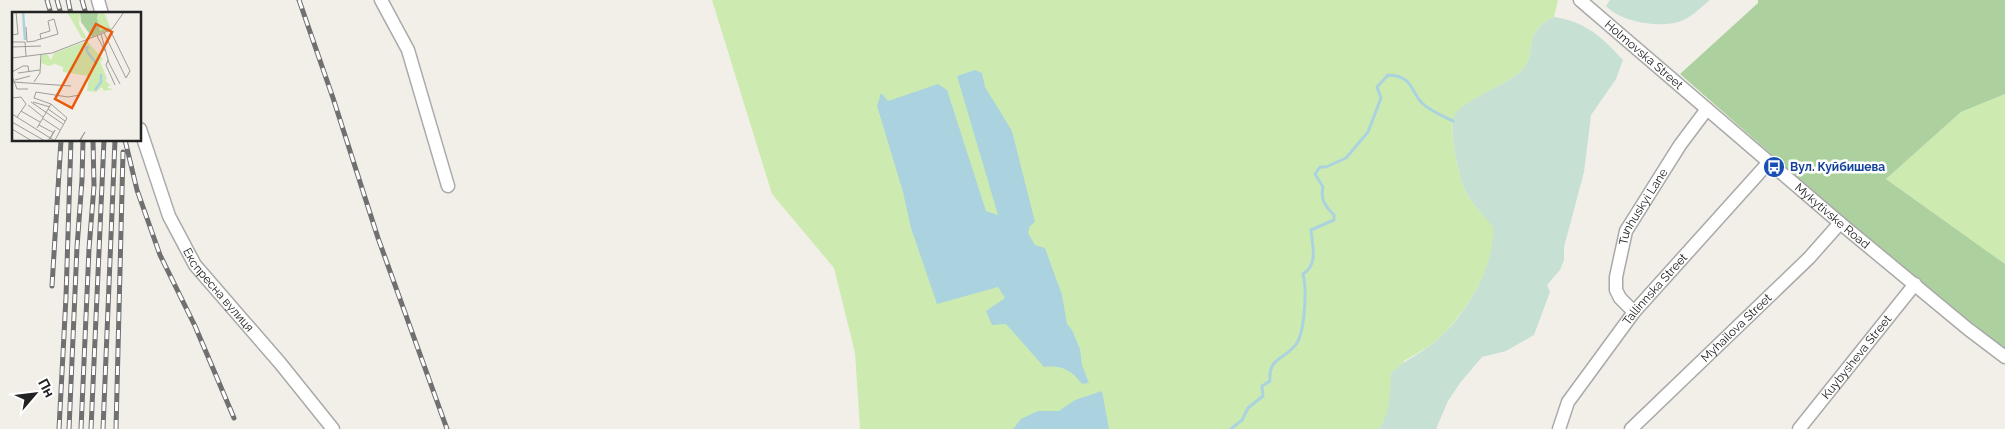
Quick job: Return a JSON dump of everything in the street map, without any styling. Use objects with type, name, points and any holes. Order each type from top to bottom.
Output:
[{"type":"street","points":[[382,0],[408,50],[448,186]]},
{"type":"street","name":"Holmovska Street","points":[[1580,0],[1707,109]]},
{"type":"street","name":"Mykytivske Road","points":[[1707,109],[1840,224],[2005,357]]},
{"type":"street","name":"Tunhuskyi Lane","points":[[1634,312],[1620,298],[1616,290],[1616,277],[1626,231],[1680,145],[1707,109]]},
{"type":"street","name":"Експресна вулиця","points":[[141,132],[169,216],[195,265],[280,363],[333,429]]},
{"type":"street","name":"Tallinnska Street","points":[[1559,429],[1564,412],[1572,397],[1634,312],[1768,162]]},
{"type":"street","name":"Myhailova Street","points":[[1631,429],[1809,258],[1840,224]]},
{"type":"street","name":"Kuybysheva Street","points":[[1799,429],[1915,284]]},
{"type":"green space","points":[[712,0],[1558,0],[1554,17],[1537,29],[1530,56],[1523,69],[1512,78],[1468,103],[1454,116],[1454,143],[1464,188],[1473,203],[1494,227],[1490,257],[1485,272],[1469,302],[1449,328],[1435,341],[1404,361],[1386,419],[1379,429],[860,429],[855,353],[834,268],[772,194]]},
{"type":"green space","points":[[1610,0],[1710,0],[1681,21],[1653,24],[1631,20],[1612,12],[1606,6]]},
{"type":"green space","points":[[1758,0],[2005,0],[2005,94],[1961,112],[1886,179],[2005,264],[2005,353],[1915,281],[1680,74],[1758,3]]},
{"type":"green space","points":[[1554,17],[1565,19],[1593,32],[1623,60],[1616,79],[1591,115],[1584,172],[1564,247],[1564,260],[1560,270],[1547,285],[1550,292],[1534,335],[1506,351],[1482,357],[1460,383],[1448,401],[1436,429],[1379,429],[1388,409],[1391,373],[1433,344],[1449,329],[1477,288],[1490,257],[1493,227],[1473,203],[1464,188],[1454,143],[1454,116],[1458,110],[1474,99],[1518,74],[1530,56],[1537,29]]},
{"type":"green space","points":[[2005,94],[2005,264],[1886,179],[1961,112]]},
{"type":"water","points":[[975,70],[982,73],[985,87],[1012,131],[1035,222],[1030,226],[1028,233],[1035,245],[1045,248],[1062,295],[1067,324],[1072,330],[1080,349],[1082,365],[1089,383],[1082,384],[1066,369],[1044,367],[1006,324],[992,325],[986,311],[1005,298],[998,287],[937,304],[911,228],[903,192],[877,106],[881,93],[888,101],[938,84],[947,90],[986,211],[998,215],[957,76]]},
{"type":"water","points":[[1102,391],[1109,429],[1013,429],[1021,419],[1038,411],[1059,411],[1075,400]]},
{"type":"waterway","points":[[1231,429],[1242,420],[1248,408],[1263,396],[1262,386],[1270,381],[1270,373],[1275,362],[1293,348],[1300,337],[1305,289],[1303,274],[1308,270],[1313,260],[1311,230],[1334,220],[1334,215],[1323,199],[1323,187],[1315,174],[1320,167],[1326,167],[1346,158],[1368,132],[1381,98],[1377,87],[1388,75],[1402,78],[1410,84],[1425,106],[1453,121]]},
{"type":"railway","points":[[47,0],[50,12]]},
{"type":"railway","points":[[57,0],[60,12]]},
{"type":"railway","points":[[68,0],[71,12]]},
{"type":"railway","points":[[82,0],[85,12]]},
{"type":"railway","points":[[299,0],[378,238],[447,429]]},
{"type":"railway","points":[[52,286],[61,141]]},
{"type":"railway","points":[[59,429],[66,297],[71,141]]},
{"type":"railway","points":[[69,429],[83,141]]},
{"type":"railway","points":[[81,429],[89,249],[94,186],[93,141]]},
{"type":"railway","points":[[91,429],[104,141]]},
{"type":"railway","points":[[103,429],[115,141]]},
{"type":"railway","points":[[125,141],[137,190],[160,255],[195,326],[234,418]]},
{"type":"railway","points":[[116,429],[123,152]]},
{"type":"place","name":"Вул. Куйбишева","points":[[1774,167]]}]
